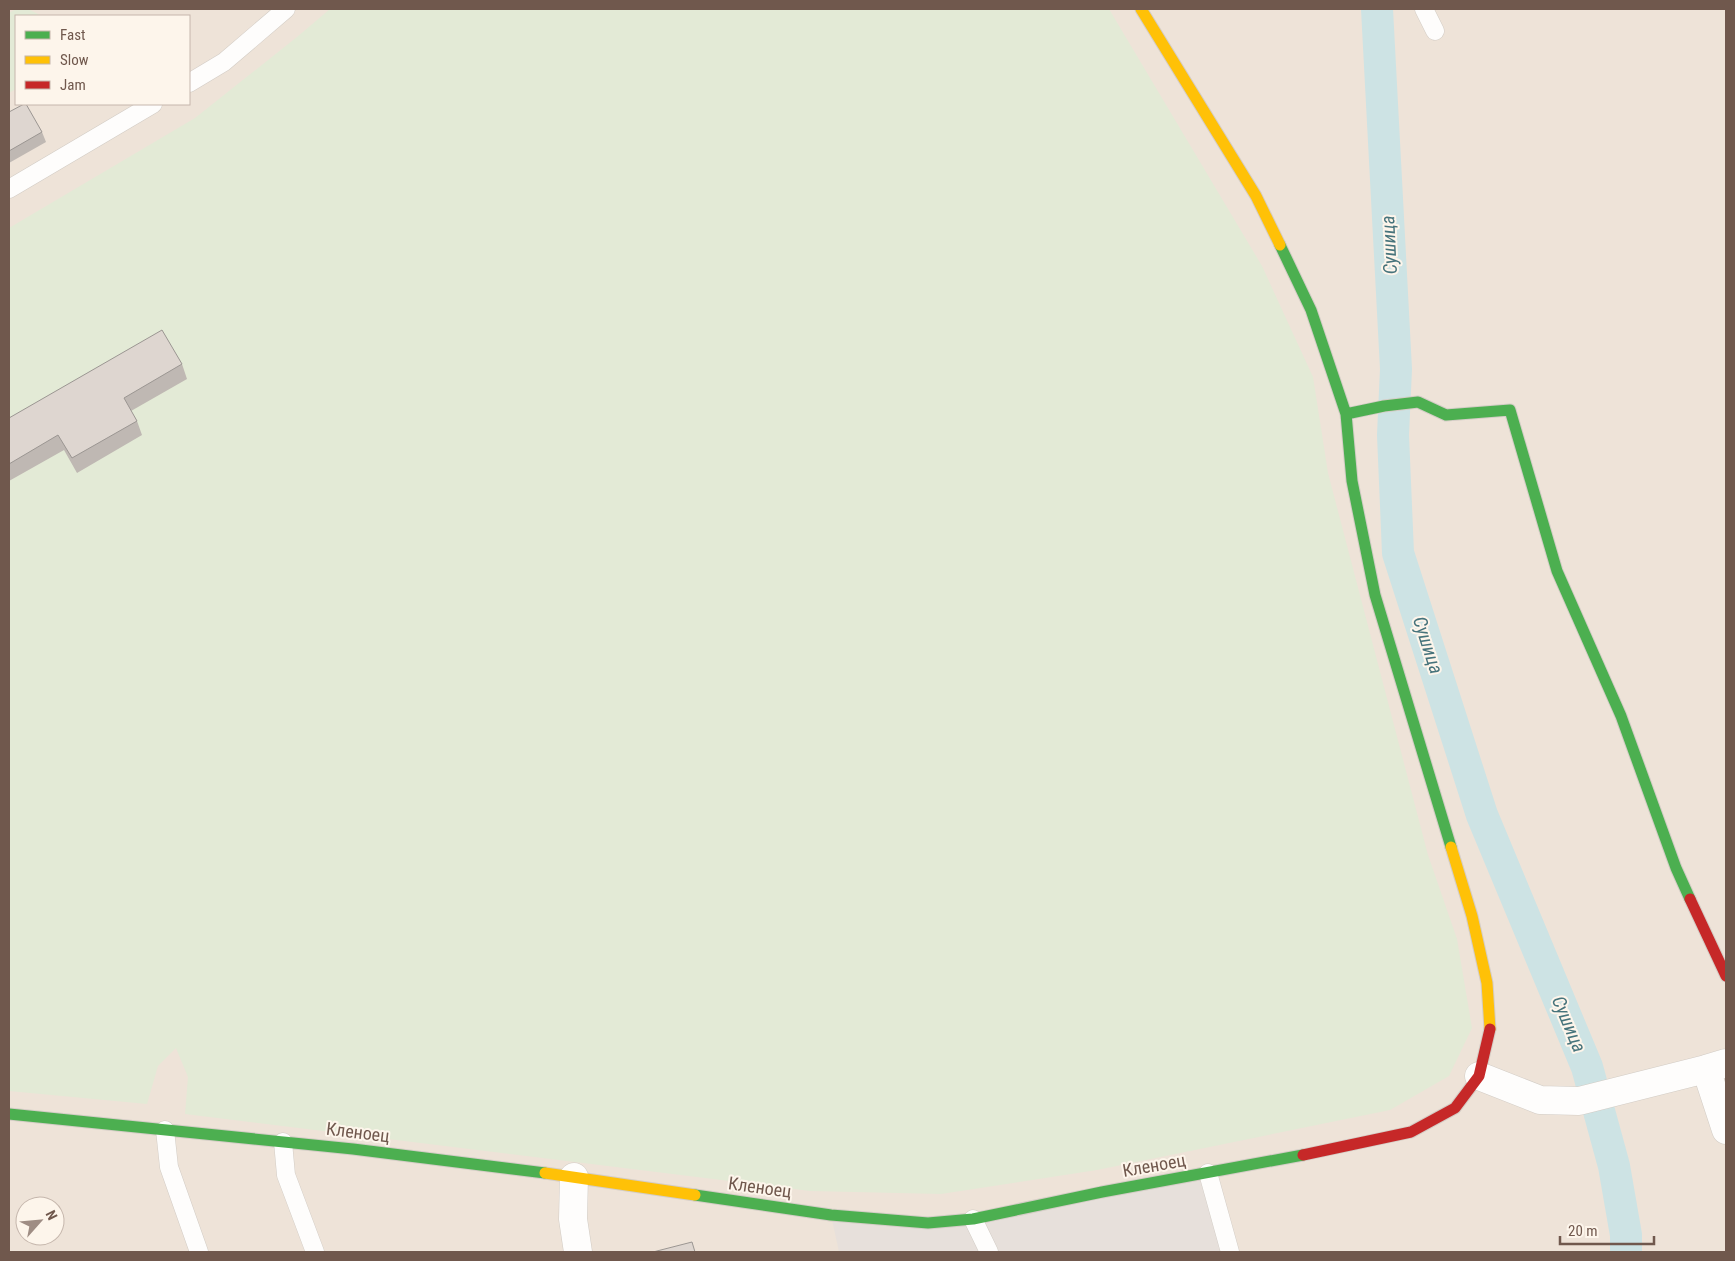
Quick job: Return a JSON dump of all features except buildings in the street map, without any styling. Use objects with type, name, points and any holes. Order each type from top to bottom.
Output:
[{"type":"street","points":[[1141,9],[1256,196],[1310,310],[1346,414],[1352,481],[1375,594],[1472,916],[1487,983],[1490,1030],[1480,1076],[1540,1100],[1579,1101],[1716,1066],[1726,1130]]},
{"type":"street","points":[[1346,414],[1384,406],[1418,402],[1446,415],[1510,410],[1556,571],[1621,716],[1676,868],[1726,976]]},
{"type":"street","name":"Кленоец","points":[[9,1114],[353,1149],[574,1177],[831,1215],[928,1223],[973,1219],[1208,1172],[1344,1148],[1411,1132],[1455,1108],[1480,1076]]},
{"type":"street","points":[[574,1177],[574,1219],[578,1252]]},
{"type":"lane","points":[[190,82],[224,62],[286,9]]},
{"type":"lane","points":[[1424,9],[1435,31]]},
{"type":"lane","points":[[9,189],[151,105]]},
{"type":"lane","points":[[165,1130],[169,1167],[199,1252]]},
{"type":"lane","points":[[283,1142],[286,1175],[315,1252]]},
{"type":"lane","points":[[1208,1172],[1230,1252]]},
{"type":"lane","points":[[973,1219],[989,1252]]},
{"type":"shaded area","points":[[9,9],[1726,9],[1726,1252],[9,1252]]},
{"type":"shaded area","points":[[1208,1173],[1230,1252],[839,1252],[831,1215],[928,1223]]},
{"type":"green space","points":[[16,9],[28,9],[40,15],[15,15],[15,90],[9,93],[9,13]]},
{"type":"green space","points":[[330,9],[1109,9],[1262,266],[1313,377],[1328,473],[1428,855],[1457,939],[1472,1028],[1449,1076],[1390,1110],[1097,1170],[941,1194],[810,1191],[185,1114],[188,1077],[176,1048],[158,1066],[147,1104],[9,1091],[9,228],[195,118]]},
{"type":"waterway","name":"Сушица","points":[[1377,9],[1396,369],[1393,435],[1398,553],[1482,815],[1587,1067],[1614,1166],[1626,1235],[1626,1252]]},
{"type":"traffic: fast","points":[[1280,245],[1311,310],[1346,414],[1352,481],[1375,595],[1451,847]]},
{"type":"traffic: fast","points":[[1346,414],[1384,406],[1418,402],[1446,415],[1510,410],[1557,571],[1621,716],[1676,868],[1690,899]]},
{"type":"traffic: fast","points":[[9,1114],[353,1149],[545,1173]]},
{"type":"traffic: fast","points":[[695,1195],[831,1215],[928,1223],[973,1219],[1102,1192],[1303,1155]]},
{"type":"traffic: slow","points":[[1141,9],[1256,196],[1280,245]]},
{"type":"traffic: slow","points":[[1451,847],[1472,916],[1487,983],[1490,1029]]},
{"type":"traffic: slow","points":[[545,1173],[695,1195]]},
{"type":"traffic: jam","points":[[1690,899],[1726,976]]},
{"type":"traffic: jam","points":[[1303,1155],[1411,1132],[1455,1108],[1479,1076],[1490,1029]]}]
